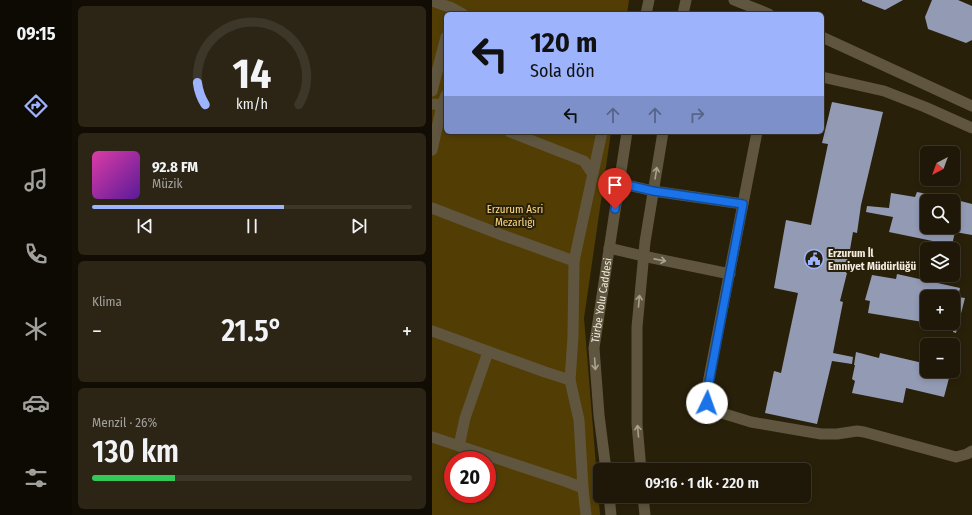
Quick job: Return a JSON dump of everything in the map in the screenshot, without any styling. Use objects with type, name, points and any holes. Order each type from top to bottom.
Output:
[{"type":"street","points":[[646,12],[649,0]]},
{"type":"street","points":[[683,12],[686,0]]},
{"type":"street","points":[[734,0],[764,12]]},
{"type":"street","points":[[432,1],[451,11]]},
{"type":"street","points":[[824,38],[972,106]]},
{"type":"street","points":[[432,90],[444,45]]},
{"type":"street","points":[[824,77],[884,91],[972,128]]},
{"type":"street","points":[[432,150],[440,105]]},
{"type":"street","points":[[515,134],[584,161],[592,173]]},
{"type":"street","points":[[586,515],[583,488],[580,420],[570,380],[573,337],[574,262],[602,134]]},
{"type":"street","name":"Türbe Yolu Caddesi","points":[[605,463],[599,414],[594,348],[627,134]]},
{"type":"street","points":[[640,463],[637,424],[636,327],[643,256],[663,134]]},
{"type":"street","points":[[757,134],[708,388],[707,403],[712,410],[751,422],[821,434],[837,434],[857,431],[864,432],[956,457],[972,451]]},
{"type":"street","points":[[619,183],[653,191],[743,204]]},
{"type":"street","points":[[432,208],[574,262]]},
{"type":"street","points":[[609,248],[730,274]]},
{"type":"street","points":[[432,331],[570,380]]},
{"type":"street","points":[[459,446],[466,418],[488,352]]},
{"type":"street","points":[[432,437],[583,488]]},
{"type":"street","points":[[610,503],[611,515]]},
{"type":"street","points":[[644,503],[645,515]]},
{"type":"green space","name":"Erzurum Asri Mezarlığı","points":[[432,0],[629,0],[627,12],[444,12],[444,134],[611,134],[584,318],[596,463],[593,463],[593,503],[599,503],[600,515],[432,515]]},
{"type":"building","points":[[862,0],[903,0],[885,10]]},
{"type":"building","points":[[932,0],[958,0],[972,6],[972,40],[966,43],[928,29],[925,17]]},
{"type":"building","name":"Erzurum İl Emniyet Müdürlüğü","points":[[832,102],[883,112],[861,205],[857,233],[853,232],[847,273],[840,301],[843,302],[833,353],[853,357],[852,364],[832,361],[817,424],[765,413],[774,371],[781,373],[798,293],[774,288],[786,220],[811,225],[828,144],[822,143]]},
{"type":"building","points":[[917,192],[927,194],[920,194],[920,234],[955,234],[953,242],[937,242],[889,232],[893,217],[866,212],[867,206],[889,208],[891,193],[915,197]]},
{"type":"building","points":[[960,201],[972,204],[972,235],[960,233]]},
{"type":"building","points":[[897,274],[920,279],[920,282],[933,282],[960,288],[960,290],[920,290],[920,322],[868,313],[870,301],[865,300],[872,275],[896,279]]},
{"type":"building","points":[[960,297],[965,298],[960,317]]},
{"type":"building","points":[[856,352],[879,358],[880,353],[920,362],[920,378],[949,378],[944,397],[906,388],[903,403],[852,393],[855,381],[852,379]]},
{"type":"place","name":"Erzurum İl Emniyet Müdürlüğü","points":[[814,259]]},
{"type":"route","points":[[615,209],[619,183],[653,191],[743,204],[708,388],[707,403]]}]
